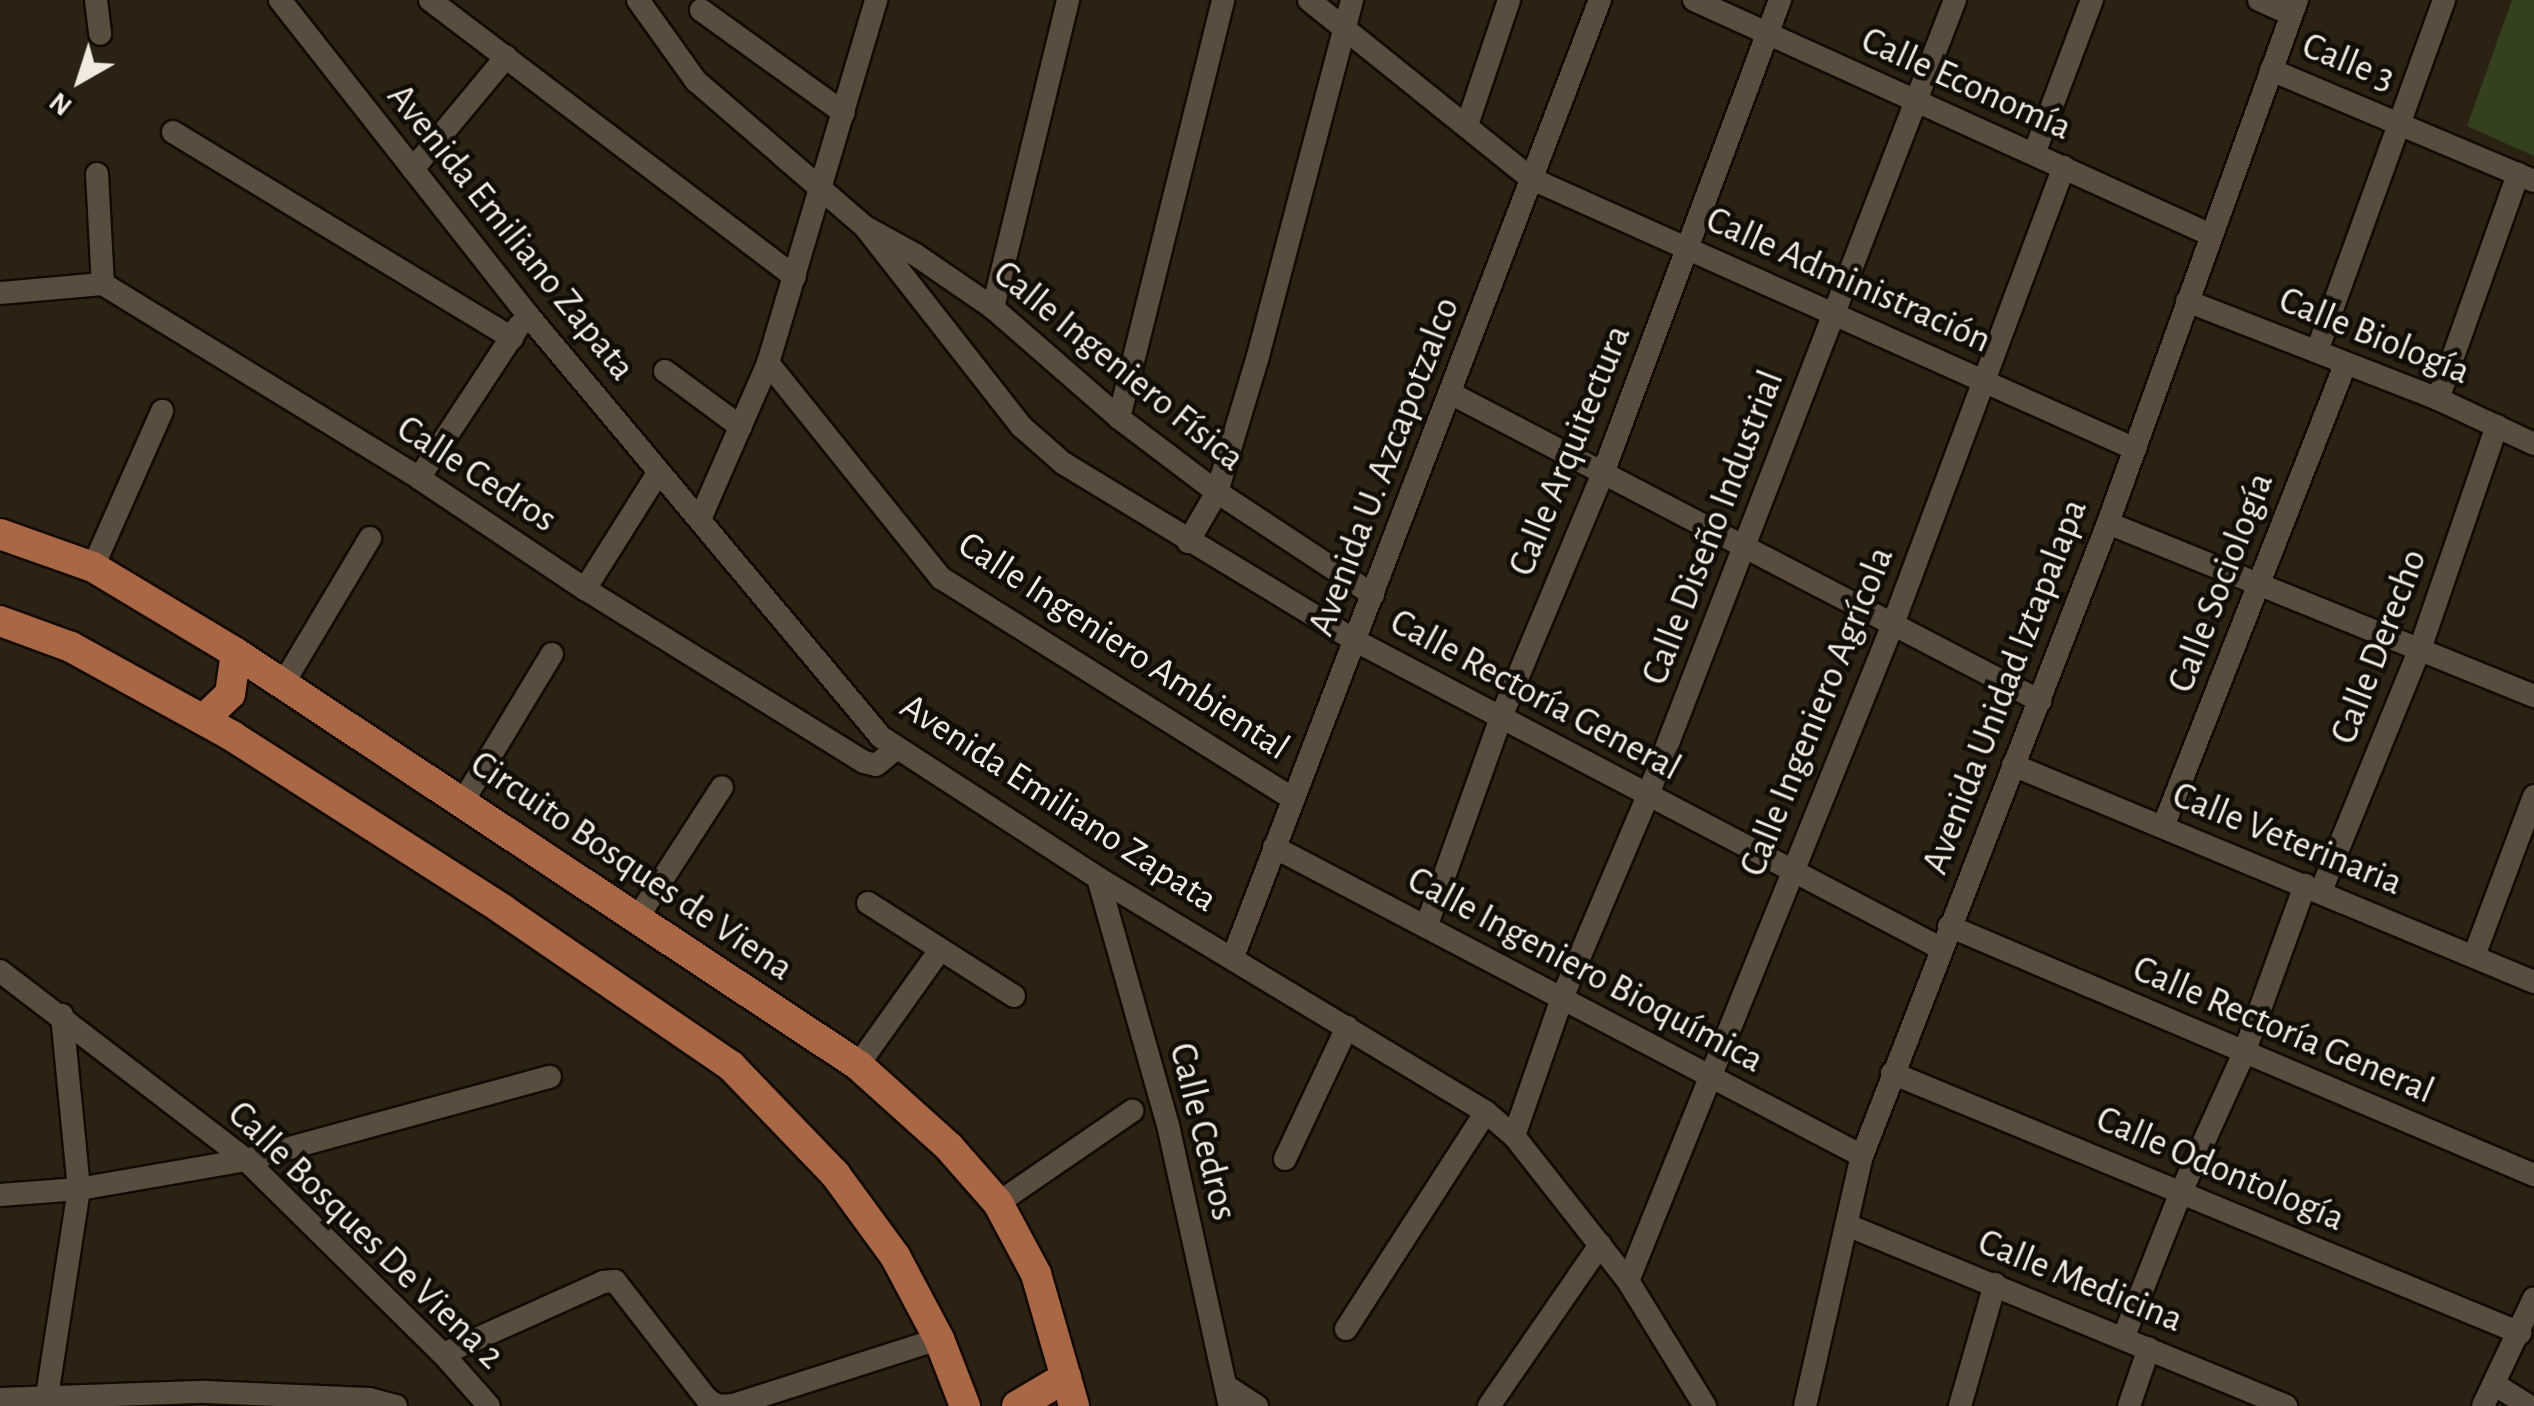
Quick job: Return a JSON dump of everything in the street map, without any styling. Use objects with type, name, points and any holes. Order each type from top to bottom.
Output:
[{"type":"main road","name":"Circuito Bosques de Viena","points":[[0,534],[93,567],[236,653],[858,1066],[949,1147],[998,1203],[1036,1274],[1070,1391]]},
{"type":"main road","points":[[0,622],[71,647],[232,736],[502,909],[731,1066],[835,1174],[894,1256],[940,1340],[966,1406]]},
{"type":"main road","points":[[204,719],[230,694],[236,653]]},
{"type":"main road","points":[[232,736],[246,705],[279,682]]},
{"type":"main road","points":[[1017,1406],[1070,1391]]},
{"type":"street","points":[[96,0],[100,34]]},
{"type":"street","name":"Avenida Emiliano Zapata","points":[[280,0],[528,314],[880,737],[1098,878],[1486,1112],[1514,1136],[1628,1280],[1701,1404]]},
{"type":"street","points":[[430,0],[795,276]]},
{"type":"street","name":"Calle Ingeniero Física","points":[[638,0],[696,80],[866,227],[916,255],[993,308],[1120,418],[1217,492],[1373,595]]},
{"type":"street","points":[[700,519],[768,363],[876,0]]},
{"type":"street","points":[[993,308],[1068,0]]},
{"type":"street","points":[[1120,418],[1223,0]]},
{"type":"street","name":"Calle Administración","points":[[1310,0],[1532,180],[1835,312],[2134,449]]},
{"type":"street","points":[[1188,542],[1217,492],[1258,356],[1352,0]]},
{"type":"street","points":[[1467,124],[1509,0]]},
{"type":"street","name":"Avenida U. Azcapotzalco","points":[[1234,958],[1600,0]]},
{"type":"street","name":"Calle Economía","points":[[1694,0],[2209,234]]},
{"type":"street","name":"Calle Arquitectura","points":[[1426,927],[1501,717],[1602,473],[1780,0]]},
{"type":"street","name":"Calle Diseño Industrial","points":[[1514,1136],[1562,998],[1648,795],[1955,0]]},
{"type":"street","points":[[2034,154],[2092,0]]},
{"type":"street","points":[[2259,0],[2294,7]]},
{"type":"street","points":[[2317,351],[2444,0]]},
{"type":"street","name":"Avenida Unidad Iztapalapa","points":[[1805,1406],[1862,1156],[2108,523],[2294,7]]},
{"type":"street","points":[[701,10],[844,113]]},
{"type":"street","points":[[414,168],[506,57]]},
{"type":"street","name":"Calle 3","points":[[2271,70],[2526,177]]},
{"type":"street","points":[[173,132],[512,338]]},
{"type":"street","name":"Calle Ingeniero Agrícola","points":[[1628,1280],[1893,624],[2064,167]]},
{"type":"street","points":[[0,293],[103,284],[97,174]]},
{"type":"street","points":[[2438,399],[2526,177]]},
{"type":"street","name":"Calle Rectoría General","points":[[866,227],[1042,448],[1188,542],[1356,642],[1793,871],[1944,937],[2244,1054],[2534,1175]]},
{"type":"street","name":"Calle Cedros","points":[[103,284],[419,478],[585,589],[864,762],[876,765],[897,748]]},
{"type":"street","name":"Calle Biología","points":[[2186,301],[2438,399],[2534,444]]},
{"type":"street","points":[[419,478],[528,314]]},
{"type":"street","name":"Calle Ingeniero Ambiental","points":[[768,363],[941,578],[1293,798]]},
{"type":"street","name":"Calle Sociología","points":[[2163,827],[2345,364]]},
{"type":"street","points":[[665,371],[741,427]]},
{"type":"street","points":[[1450,393],[2040,701]]},
{"type":"street","points":[[93,567],[162,411]]},
{"type":"street","name":"Calle Derecho","points":[[2124,1336],[2181,1192],[2420,649],[2497,426]]},
{"type":"street","points":[[585,589],[658,473]]},
{"type":"street","points":[[2108,523],[2534,696]]},
{"type":"street","points":[[279,682],[370,538]]},
{"type":"street","points":[[462,802],[552,654]]},
{"type":"street","name":"Calle Veterinaria","points":[[2013,765],[2534,982]]},
{"type":"street","points":[[636,920],[722,787]]},
{"type":"street","points":[[2474,956],[2534,796]]},
{"type":"street","name":"Calle Ingeniero Bioquímica","points":[[1274,848],[1862,1156]]},
{"type":"street","name":"Calle Cedros","points":[[1098,878],[1168,1125],[1228,1396]]},
{"type":"street","points":[[868,903],[1014,996]]},
{"type":"street","points":[[858,1066],[940,950]]},
{"type":"street","name":"Calle Bosques De Viena 2","points":[[0,971],[246,1160],[443,1354],[489,1406]]},
{"type":"street","points":[[47,1396],[79,1188],[62,1015]]},
{"type":"street","points":[[1284,1159],[1347,1027]]},
{"type":"street","name":"Calle Odontología","points":[[1892,1073],[2520,1333]]},
{"type":"street","points":[[0,1195],[79,1188],[246,1160],[550,1078]]},
{"type":"street","points":[[998,1203],[1132,1111]]},
{"type":"street","points":[[1346,1329],[1486,1112]]},
{"type":"street","name":"Calle Medicina","points":[[1847,1225],[2286,1406]]},
{"type":"street","points":[[1489,1406],[1600,1245]]},
{"type":"street","points":[[443,1354],[603,1282],[615,1282],[706,1398],[718,1406],[732,1405],[940,1340]]},
{"type":"street","points":[[1960,1406],[1995,1284]]},
{"type":"street","points":[[2484,1406],[2534,1298]]},
{"type":"street","points":[[2129,1406],[2149,1348]]},
{"type":"street","points":[[2494,1384],[2530,1406]]},
{"type":"street","points":[[0,1399],[205,1392],[368,1400],[396,1406]]},
{"type":"street","points":[[1228,1396],[1257,1406]]},
{"type":"green space","points":[[2512,0],[2534,0],[2534,156],[2467,126]]}]
